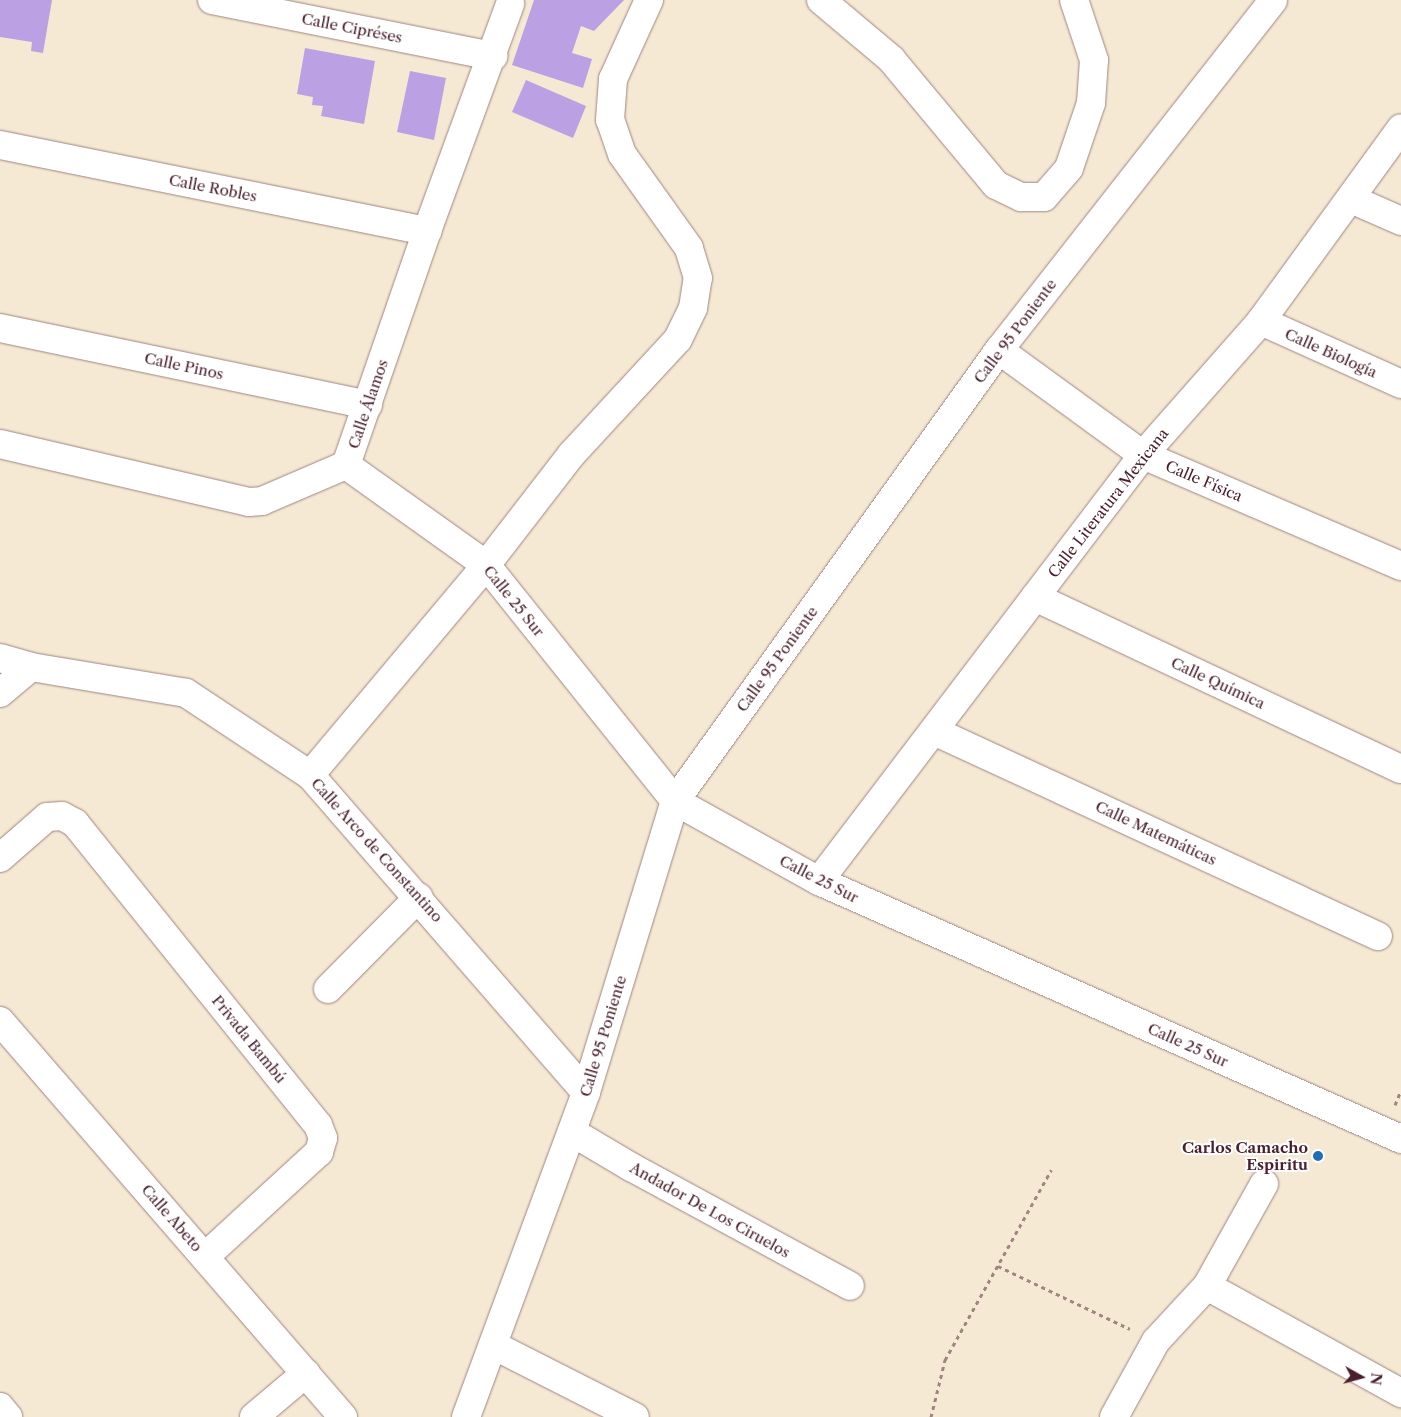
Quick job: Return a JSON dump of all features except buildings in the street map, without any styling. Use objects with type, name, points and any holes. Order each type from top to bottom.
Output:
[{"type":"street","name":"Calle Cipréses","points":[[212,0],[492,56]]},
{"type":"street","points":[[310,775],[486,565],[571,455],[678,339],[693,308],[698,278],[690,248],[622,154],[610,120],[613,79],[649,0]]},
{"type":"street","points":[[821,0],[891,59],[996,185],[1021,197],[1044,197],[1069,168],[1092,103],[1094,60],[1074,0]]},
{"type":"street","name":"Calle 95 Poniente","points":[[466,1417],[586,1092],[675,801],[999,350],[1273,0]]},
{"type":"street","name":"Calle Álamos","points":[[0,444],[249,502],[262,501],[346,465],[427,231],[510,4]]},
{"type":"street","name":"Calle Literatura Mexicana","points":[[819,881],[1143,455],[1261,321],[1401,128]]},
{"type":"street","name":"Calle Robles","points":[[0,145],[427,231]]},
{"type":"street","points":[[1351,199],[1401,221]]},
{"type":"street","name":"Calle Biología","points":[[1261,321],[1401,384]]},
{"type":"street","name":"Calle Pinos","points":[[0,328],[368,405]]},
{"type":"street","name":"Calle Física","points":[[999,350],[1143,455],[1401,566]]},
{"type":"street","name":"Calle 25 Sur","points":[[346,465],[486,565],[675,801],[819,881],[1401,1139]]},
{"type":"street","name":"Calle Química","points":[[1036,597],[1401,769]]},
{"type":"street","name":"Calle Arco de Constantino","points":[[0,658],[31,667],[186,693],[310,775],[419,897],[586,1092]]},
{"type":"street","points":[[0,694],[31,667]]},
{"type":"street","name":"Calle Matemáticas","points":[[934,730],[1378,936]]},
{"type":"street","name":"Privada Bambú","points":[[0,858],[48,817],[62,816],[75,823],[318,1125],[324,1138],[319,1152],[206,1257]]},
{"type":"street","points":[[328,989],[419,897]]},
{"type":"street","name":"Calle Abeto","points":[[0,1021],[343,1417]]},
{"type":"street","name":"Andador De Los Ciruelos","points":[[572,1132],[631,1167],[850,1286]]},
{"type":"street","points":[[1114,1417],[1156,1341],[1207,1286],[1264,1184]]},
{"type":"street","points":[[1207,1286],[1401,1393]]},
{"type":"street","points":[[493,1345],[636,1417]]},
{"type":"street","points":[[254,1417],[306,1373]]},
{"type":"street","points":[[0,1407],[8,1417]]},
{"type":"path","points":[[931,1417],[945,1360],[1051,1170]]},
{"type":"path","points":[[998,1266],[1156,1341]]},
{"type":"place","name":"Carlos Camacho Espiritu","points":[[1318,1156]]}]
